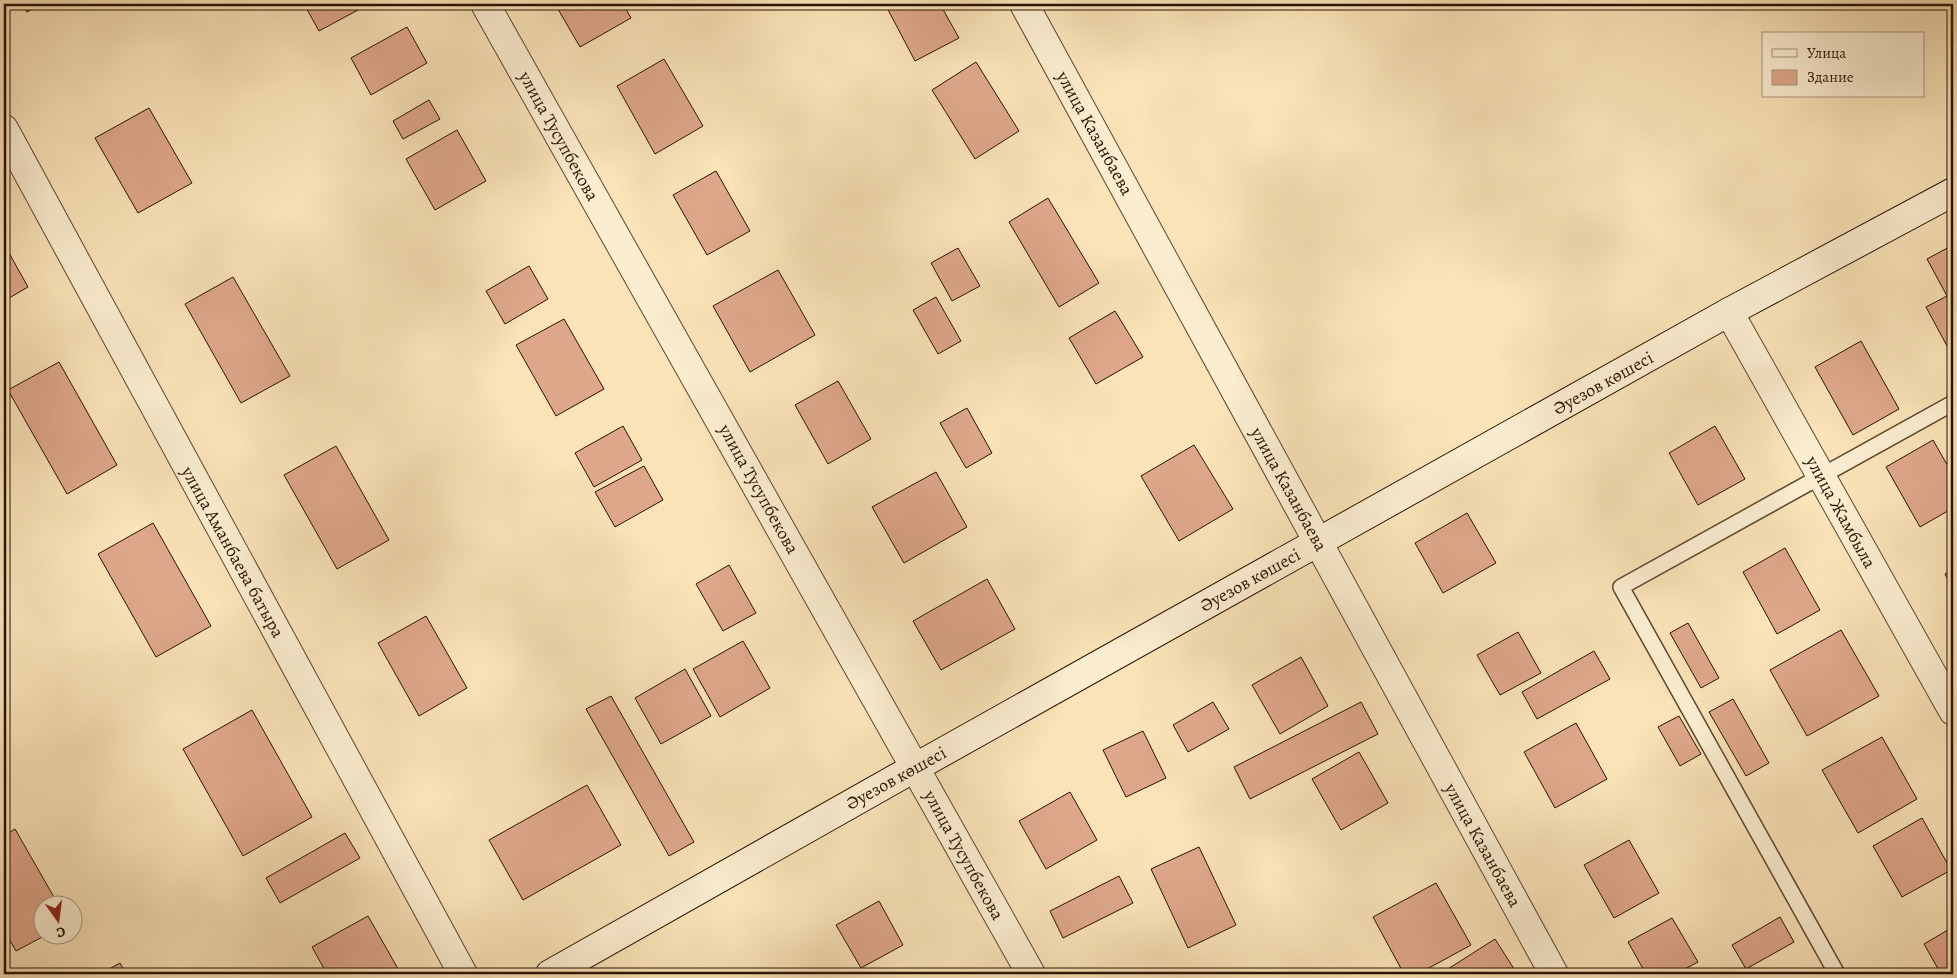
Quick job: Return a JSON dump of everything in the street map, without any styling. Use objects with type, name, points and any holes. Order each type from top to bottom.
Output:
[{"type":"street","name":"улица Тусупбекова","points":[[485,4],[1031,974]]},
{"type":"street","name":"улица Казанбаева","points":[[1024,4],[1554,974]]},
{"type":"street","name":"улица Аманбаева батыра","points":[[4,129],[463,974]]},
{"type":"street","name":"Әуезов көшесі","points":[[550,974],[1729,312],[1953,192]]},
{"type":"street","name":"улица Жамбыла","points":[[1729,312],[1953,711]]},
{"type":"lane","points":[[1837,974],[1622,588],[1953,403]]},
{"type":"building","points":[[22,4],[42,4],[27,12]]},
{"type":"building","points":[[304,4],[369,4],[319,31]]},
{"type":"building","points":[[555,4],[623,4],[631,18],[580,47]]},
{"type":"building","points":[[885,4],[940,4],[959,38],[915,61]]},
{"type":"building","points":[[407,27],[427,63],[371,95],[351,58]]},
{"type":"building","points":[[664,59],[703,126],[655,154],[617,86]]},
{"type":"building","points":[[976,62],[1019,131],[975,159],[932,90]]},
{"type":"building","points":[[429,100],[440,119],[403,139],[393,121]]},
{"type":"building","points":[[149,108],[192,183],[138,213],[95,138]]},
{"type":"building","points":[[457,130],[486,181],[435,210],[406,159]]},
{"type":"building","points":[[716,171],[750,231],[707,255],[673,195]]},
{"type":"building","points":[[1048,198],[1099,283],[1059,307],[1009,222]]},
{"type":"building","points":[[4,244],[28,287],[4,301]]},
{"type":"building","points":[[1953,245],[1953,357],[1926,307],[1947,296],[1927,259]]},
{"type":"building","points":[[958,248],[980,286],[952,301],[931,263]]},
{"type":"building","points":[[529,266],[548,299],[505,324],[486,291]]},
{"type":"building","points":[[778,270],[815,335],[750,372],[713,306]]},
{"type":"building","points":[[233,277],[290,376],[241,403],[185,304]]},
{"type":"building","points":[[936,297],[961,341],[938,354],[913,310]]},
{"type":"building","points":[[1115,311],[1143,357],[1096,384],[1069,338]]},
{"type":"building","points":[[564,319],[604,389],[556,416],[516,345]]},
{"type":"building","points":[[1861,341],[1899,409],[1853,435],[1815,367]]},
{"type":"building","points":[[59,362],[117,465],[67,494],[8,390]]},
{"type":"building","points":[[838,381],[871,439],[828,464],[795,405]]},
{"type":"building","points":[[967,408],[992,453],[966,468],[940,423]]},
{"type":"building","points":[[623,426],[642,460],[594,487],[575,453]]},
{"type":"building","points":[[1715,426],[1745,479],[1698,505],[1669,453]]},
{"type":"building","points":[[1933,440],[1953,475],[1953,508],[1920,527],[1886,467]]},
{"type":"building","points":[[1194,445],[1233,509],[1179,541],[1141,476]]},
{"type":"building","points":[[336,446],[389,540],[337,569],[284,475]]},
{"type":"building","points":[[644,466],[663,500],[615,527],[595,492]]},
{"type":"building","points":[[936,472],[967,527],[904,563],[872,507]]},
{"type":"building","points":[[1467,513],[1496,563],[1443,593],[1415,543]]},
{"type":"building","points":[[153,523],[211,626],[156,657],[98,554]]},
{"type":"building","points":[[1785,548],[1820,610],[1777,634],[1743,572]]},
{"type":"building","points":[[729,565],[756,613],[723,631],[696,584]]},
{"type":"building","points":[[1953,569],[1953,589],[1945,574]]},
{"type":"building","points":[[987,579],[1015,629],[941,670],[913,621]]},
{"type":"building","points":[[426,616],[467,688],[419,716],[378,643]]},
{"type":"building","points":[[1688,623],[1719,678],[1701,688],[1670,633]]},
{"type":"building","points":[[1841,630],[1879,696],[1807,736],[1770,670]]},
{"type":"building","points":[[1518,632],[1541,673],[1500,695],[1477,655]]},
{"type":"building","points":[[743,641],[770,688],[720,717],[693,669]]},
{"type":"building","points":[[1594,651],[1610,679],[1537,719],[1522,692]]},
{"type":"building","points":[[1301,657],[1328,706],[1280,734],[1252,685]]},
{"type":"building","points":[[685,669],[711,716],[661,744],[635,698]]},
{"type":"building","points":[[611,696],[694,842],[669,856],[586,709]]},
{"type":"building","points":[[1733,699],[1769,763],[1746,776],[1709,712]]},
{"type":"building","points":[[1213,702],[1229,729],[1188,752],[1173,725]]},
{"type":"building","points":[[1361,702],[1378,734],[1250,799],[1234,767]]},
{"type":"building","points":[[252,710],[312,817],[243,856],[183,749]]},
{"type":"building","points":[[1679,716],[1701,754],[1680,766],[1658,727]]},
{"type":"building","points":[[1576,723],[1607,779],[1555,808],[1524,752]]},
{"type":"building","points":[[1143,731],[1166,778],[1126,797],[1103,750]]},
{"type":"building","points":[[1882,737],[1917,799],[1858,833],[1822,770]]},
{"type":"building","points":[[1359,752],[1388,803],[1341,830],[1312,779]]},
{"type":"building","points":[[587,785],[621,845],[523,900],[489,840]]},
{"type":"building","points":[[1070,792],[1097,840],[1046,869],[1019,821]]},
{"type":"building","points":[[1922,818],[1951,870],[1902,897],[1873,846]]},
{"type":"building","points":[[15,829],[53,896],[32,896],[32,942],[16,951],[4,930],[4,836]]},
{"type":"building","points":[[345,833],[360,858],[280,903],[266,878]]},
{"type":"building","points":[[1629,840],[1659,893],[1614,918],[1584,865]]},
{"type":"building","points":[[1199,847],[1236,925],[1188,948],[1151,869]]},
{"type":"building","points":[[1119,876],[1133,903],[1063,938],[1050,911]]},
{"type":"building","points":[[1436,883],[1471,945],[1418,974],[1404,974],[1373,917]]},
{"type":"building","points":[[879,901],[903,945],[861,968],[836,925]]},
{"type":"building","points":[[368,916],[401,974],[327,974],[312,947]]},
{"type":"building","points":[[1780,917],[1794,942],[1746,969],[1732,945]]},
{"type":"building","points":[[1672,918],[1698,962],[1675,974],[1646,974],[1628,942]]},
{"type":"building","points":[[1953,927],[1953,974],[1941,974],[1924,944]]},
{"type":"building","points":[[1495,939],[1516,972],[1514,974],[1440,974]]},
{"type":"building","points":[[120,963],[126,974],[100,974]]}]
